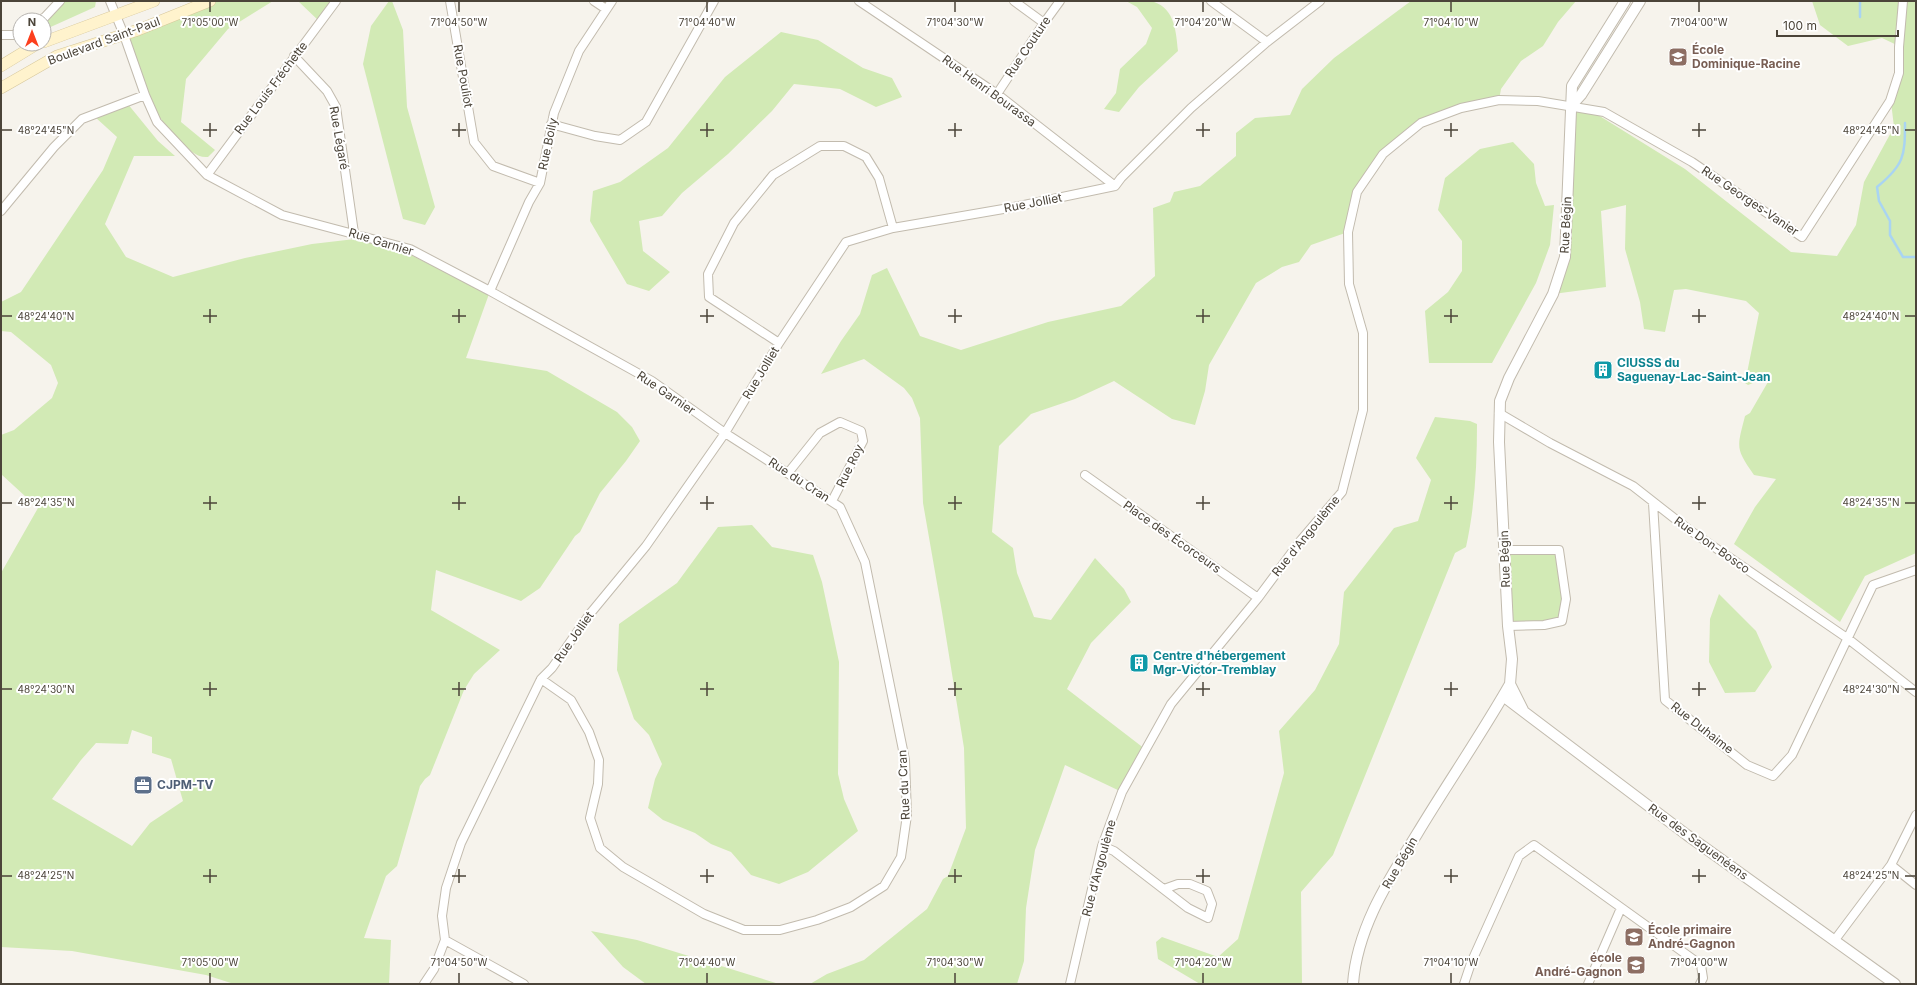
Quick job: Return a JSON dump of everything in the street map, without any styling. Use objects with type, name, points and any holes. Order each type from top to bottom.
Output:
[{"type":"main road","name":"Boulevard Saint-Paul","points":[[52,39],[154,1]]},
{"type":"main road","name":"Boulevard Saint-Paul","points":[[1,88],[56,56],[126,38],[210,1]]},
{"type":"main road","name":"Boulevard Saint-Paul","points":[[1,66],[24,52]]},
{"type":"street","points":[[50,12],[60,1]]},
{"type":"street","name":"Rue Garnier","points":[[110,1],[126,38],[145,95],[157,122],[207,174],[282,215],[410,249],[490,291],[652,381],[725,433]]},
{"type":"street","name":"Rue Louis Fréchette","points":[[207,174],[336,1]]},
{"type":"street","name":"Rue Pouliot","points":[[450,1],[474,142],[493,166],[540,183]]},
{"type":"street","points":[[594,1],[606,9]]},
{"type":"street","name":"Rue Boily","points":[[490,291],[529,202],[540,183],[551,124],[580,51],[612,1]]},
{"type":"street","points":[[551,124],[595,136],[620,140],[646,122],[714,1]]},
{"type":"street","name":"Rue Henri Bourassa","points":[[859,1],[997,94],[1115,186]]},
{"type":"street","points":[[1014,1],[1044,23]]},
{"type":"street","name":"Rue Couture","points":[[997,94],[1060,1]]},
{"type":"street","points":[[1211,1],[1268,42]]},
{"type":"street","points":[[1115,186],[1121,178],[1191,108],[1268,42],[1320,1]]},
{"type":"street","points":[[1571,106],[1580,95],[1640,1]]},
{"type":"street","name":"Rue Georges-Vanier","points":[[1571,106],[1604,112],[1645,135],[1692,162],[1802,237],[1890,101],[1899,72],[1898,47],[1903,1]]},
{"type":"street","points":[[1623,2],[1634,10]]},
{"type":"street","name":"Rue Bégin","points":[[1353,984],[1354,962],[1361,940],[1376,904],[1410,845],[1510,684],[1512,659],[1508,626],[1504,550],[1499,413],[1500,401],[1509,378],[1553,294],[1565,257],[1572,86],[1623,2]]},
{"type":"street","points":[[1,35],[12,35]]},
{"type":"street","name":"Rue Légaré","points":[[294,56],[327,91],[336,107],[354,233]]},
{"type":"street","points":[[1,211],[54,147],[82,119],[145,95]]},
{"type":"street","name":"Rue d'Angoulème","points":[[1070,984],[1102,846],[1122,792],[1171,704],[1258,598],[1301,540],[1342,492],[1363,410],[1363,333],[1349,284],[1348,232],[1357,192],[1383,154],[1421,123],[1461,108],[1499,100],[1538,101],[1571,106]]},
{"type":"street","points":[[779,343],[710,297],[708,274],[734,223],[773,175],[820,146],[844,146],[866,157],[879,178],[893,228]]},
{"type":"street","name":"Rue Jolliet","points":[[424,984],[434,969],[445,940],[442,916],[446,888],[461,843],[471,827],[541,679],[552,668],[589,615],[646,546],[725,433],[779,343],[846,242],[893,228],[1009,208],[1115,186]]},
{"type":"street","name":"Rue Don-Bosco","points":[[1499,413],[1550,443],[1633,486],[1688,529],[1847,638],[1916,692]]},
{"type":"street","name":"Rue Roy","points":[[788,473],[820,433],[840,422],[861,431],[863,441],[832,501]]},
{"type":"street","name":"Rue du Cran","points":[[541,679],[571,700],[589,732],[599,760],[598,784],[590,818],[600,848],[623,867],[704,914],[744,930],[780,930],[817,920],[851,907],[884,886],[901,857],[907,815],[905,760],[865,562],[840,507],[725,433]]},
{"type":"street","name":"Place des Écorceurs","points":[[1085,476],[1258,598]]},
{"type":"street","name":"Rue Duhaime","points":[[1653,503],[1665,700],[1747,764],[1774,776],[1792,755],[1847,638]]},
{"type":"street","points":[[1504,550],[1559,550],[1566,599],[1562,621],[1544,625],[1508,626]]},
{"type":"street","points":[[1847,638],[1873,585],[1916,570]]},
{"type":"street","points":[[1510,684],[1525,713]]},
{"type":"street","name":"Rue des Saguenéens","points":[[1502,696],[1687,835],[1895,984]]},
{"type":"street","points":[[1834,941],[1891,865],[1916,815]]},
{"type":"street","points":[[1464,984],[1471,963],[1519,856],[1534,845],[1701,965],[1703,978],[1700,984]]},
{"type":"street","points":[[1102,846],[1114,851],[1188,908],[1208,918],[1212,904],[1207,891],[1190,884],[1178,884],[1164,888]]},
{"type":"street","points":[[1891,865],[1916,885]]},
{"type":"street","points":[[1588,984],[1621,908]]},
{"type":"street","points":[[445,940],[524,984]]},
{"type":"green space","points":[[60,1],[96,1],[95,7],[52,26],[52,12],[51,12]]},
{"type":"green space","points":[[216,1],[273,1],[228,29],[186,79],[181,122],[215,150],[208,157],[204,157],[191,151],[170,130],[158,115],[145,89],[130,40],[132,34]]},
{"type":"green space","points":[[298,1],[337,1],[320,22]]},
{"type":"green space","points":[[389,1],[392,1],[403,30],[407,107],[435,207],[425,225],[403,219],[363,64],[371,26]]},
{"type":"green space","points":[[1126,1],[1154,2],[1161,5],[1166,10],[1173,22],[1178,51],[1139,87],[1119,112],[1104,109],[1116,93],[1120,69],[1146,44],[1152,28],[1137,7]]},
{"type":"green space","points":[[1411,1],[1576,1],[1558,22],[1543,46],[1521,61],[1501,89],[1499,100],[1421,123],[1383,154],[1357,192],[1348,232],[1311,245],[1299,262],[1282,267],[1256,283],[1209,365],[1205,391],[1195,425],[1172,419],[1114,381],[1075,399],[1031,414],[999,446],[992,532],[1013,548],[1017,573],[1034,617],[1051,620],[1095,558],[1124,589],[1131,602],[1091,643],[1067,689],[1145,749],[1122,792],[1065,765],[1035,850],[1026,908],[1024,961],[1017,984],[810,984],[827,974],[864,960],[927,909],[943,879],[948,876],[966,828],[964,748],[923,503],[920,418],[912,398],[904,388],[864,359],[821,374],[841,341],[860,314],[872,275],[887,268],[920,336],[961,350],[1048,322],[1121,306],[1155,276],[1153,208],[1170,202],[1174,192],[1200,186],[1236,156],[1236,133],[1255,118],[1290,115],[1302,89],[1334,58]]},
{"type":"green space","points":[[1812,1],[1916,1],[1916,553],[1865,576],[1840,622],[1734,544],[1755,507],[1776,479],[1754,475],[1743,459],[1739,447],[1740,435],[1745,416],[1750,413],[1772,375],[1748,385],[1745,383],[1759,313],[1746,301],[1686,289],[1674,290],[1665,332],[1644,329],[1640,302],[1625,249],[1626,205],[1601,211],[1606,287],[1553,294],[1565,257],[1571,106],[1598,115],[1685,169],[1791,252],[1837,256],[1856,225],[1864,182],[1894,127],[1891,102],[1901,47],[1882,38],[1848,46],[1820,25]]},
{"type":"green space","points":[[781,32],[818,40],[863,68],[892,78],[902,97],[876,107],[840,89],[794,84],[772,111],[728,154],[682,193],[662,216],[639,221],[643,251],[670,272],[649,291],[627,284],[590,221],[593,191],[620,182],[668,148],[725,77]]},
{"type":"green space","points":[[127,103],[158,141],[175,156],[134,156],[105,224],[126,257],[173,277],[245,258],[312,244],[355,239],[407,253],[489,294],[466,358],[547,371],[617,412],[632,427],[640,441],[600,493],[580,532],[575,536],[540,588],[521,601],[436,570],[431,610],[500,650],[474,674],[464,690],[430,775],[420,786],[397,866],[386,876],[364,938],[391,940],[389,984],[234,984],[206,975],[72,951],[1,947],[1,573],[38,508],[1,474],[1,435],[14,430],[52,398],[58,383],[51,365],[11,332],[1,331],[1,302],[21,292],[103,170],[117,137],[95,117]],"holes":[[[132,730],[152,737],[152,753],[171,759],[183,801],[150,823],[132,846],[52,799],[81,760],[96,743],[128,744]]]},
{"type":"green space","points":[[1513,142],[1534,164],[1536,183],[1545,206],[1554,205],[1550,245],[1536,283],[1492,363],[1429,363],[1425,311],[1448,292],[1462,271],[1462,241],[1438,210],[1445,178],[1480,149]]},
{"type":"green space","points":[[1435,417],[1470,421],[1477,424],[1475,486],[1472,516],[1466,547],[1455,553],[1333,855],[1301,892],[1302,984],[1200,984],[1158,959],[1156,942],[1162,937],[1218,957],[1238,939],[1284,773],[1279,731],[1315,690],[1339,644],[1344,592],[1394,528],[1418,521],[1431,480],[1416,458]]},
{"type":"green space","points":[[752,525],[772,547],[813,555],[822,582],[839,662],[838,774],[844,799],[858,831],[808,872],[779,884],[751,875],[731,852],[711,844],[695,833],[663,820],[648,808],[655,779],[662,764],[649,735],[634,719],[617,670],[619,624],[677,583],[718,527]]},
{"type":"green space","points":[[1504,550],[1559,550],[1566,599],[1562,621],[1508,626]]},
{"type":"green space","points":[[1719,594],[1756,631],[1772,667],[1755,692],[1725,693],[1709,662],[1710,619]]},
{"type":"green space","points":[[591,931],[637,940],[779,984],[646,984],[623,967]]},
{"type":"waterway","points":[[1860,1],[1860,17]]},
{"type":"waterway","points":[[1905,123],[1903,152],[1898,166],[1877,187],[1879,201],[1890,221],[1890,235],[1903,257],[1916,257]]},
{"type":"place","name":"École Dominique-Racine","points":[[1678,57]]},
{"type":"place","name":"CIUSSS du Saguenay-Lac-Saint-Jean","points":[[1603,370]]},
{"type":"place","name":"Centre d'hébergement Mgr-Victor-Tremblay","points":[[1139,663]]},
{"type":"place","name":"CJPM-TV","points":[[143,785]]},
{"type":"place","name":"École primaire André-Gagnon","points":[[1634,937]]},
{"type":"place","name":"école André-Gagnon","points":[[1636,965]]}]
